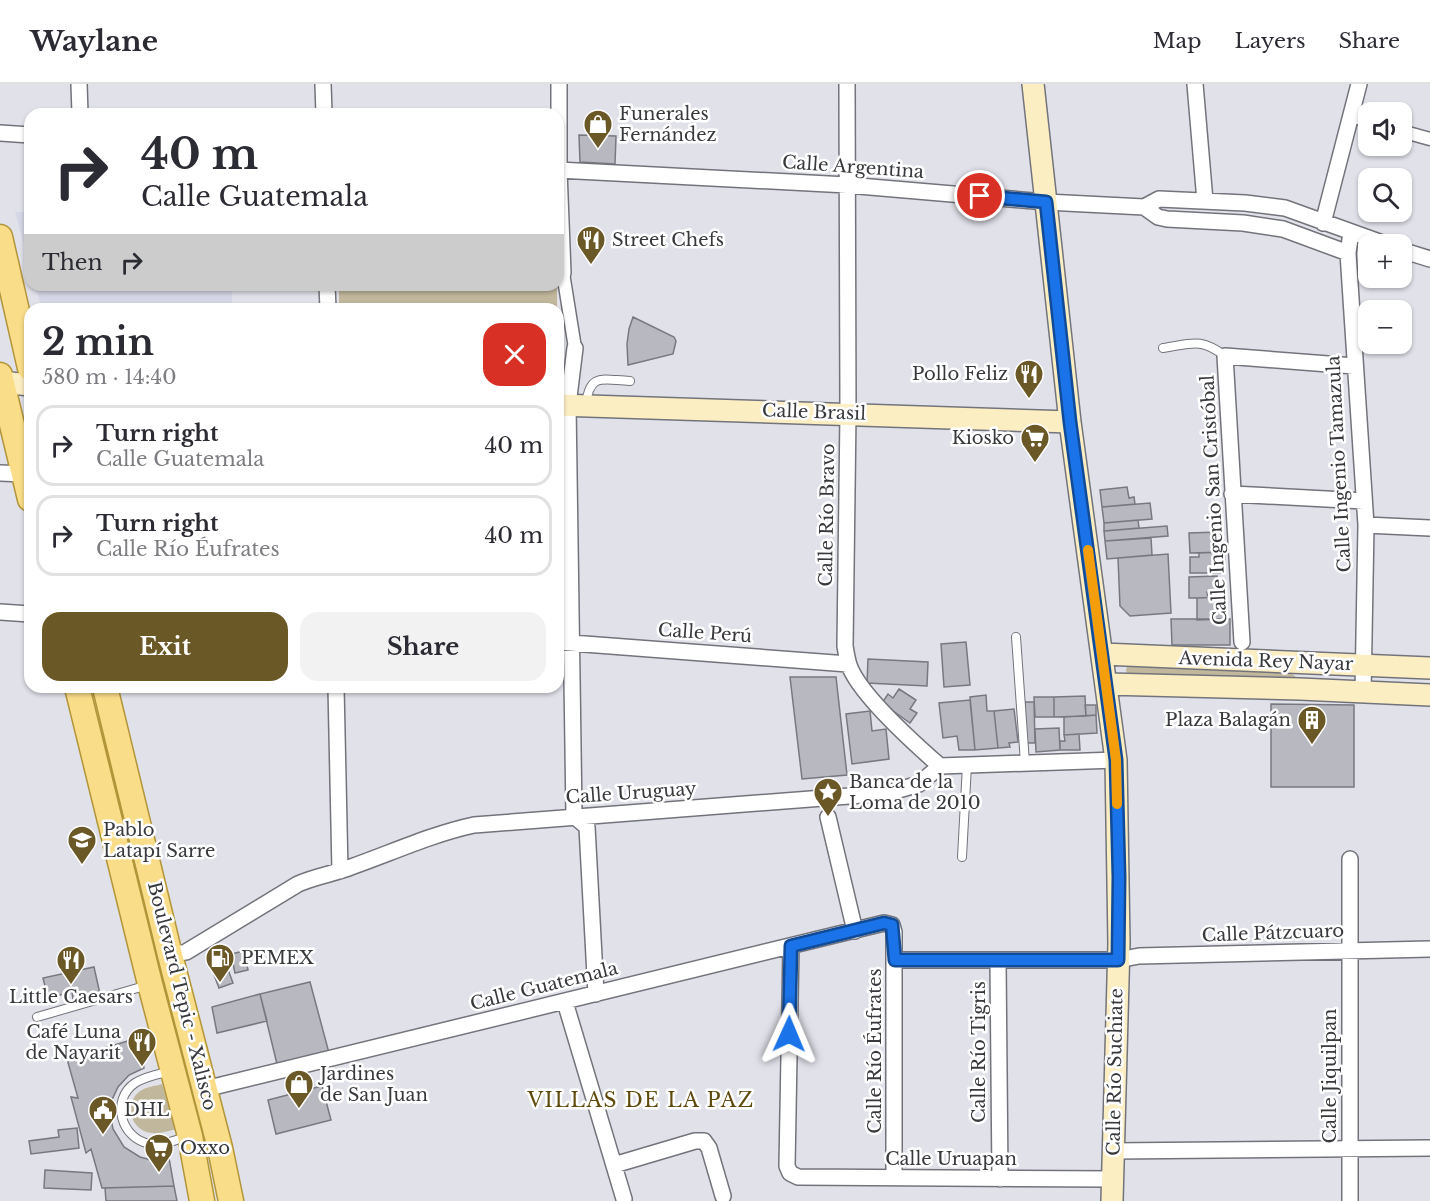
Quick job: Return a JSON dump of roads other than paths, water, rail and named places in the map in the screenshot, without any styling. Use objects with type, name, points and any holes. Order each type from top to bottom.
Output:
[{"type":"main road","name":"Calle Río Suchiate","points":[[1033,84],[1070,422],[1116,760],[1119,877],[1112,1201]]},
{"type":"main road","points":[[0,237],[24,342]]},
{"type":"main road","points":[[0,288],[18,370],[24,376]]},
{"type":"main road","points":[[1,380],[24,382]]},
{"type":"main road","points":[[1,380],[24,404]]},
{"type":"main road","points":[[1,380],[24,474]]},
{"type":"main road","name":"Calle Brasil","points":[[571,405],[1070,422]]},
{"type":"main road","name":"Avenida Rey Nayar","points":[[1103,654],[1430,668]]},
{"type":"main road","points":[[1300,662],[1300,689]]},
{"type":"main road","name":"Avenida Rey Nayar","points":[[1107,684],[1430,695]]},
{"type":"main road","name":"Boulevard Tepic - Xalisco","points":[[78,693],[189,1136],[202,1201]]},
{"type":"main road","points":[[96,693],[102,713],[114,722]]},
{"type":"main road","name":"Boulevard Tepic - Xalisco","points":[[107,693],[170,955],[220,1148],[231,1201]]},
{"type":"main road","points":[[111,825],[127,849],[154,936],[170,955]]},
{"type":"main road","points":[[172,1071],[186,1074],[197,1084],[207,1136],[220,1148]]},
{"type":"street","points":[[80,84],[80,108]]},
{"type":"street","points":[[323,84],[324,108]]},
{"type":"street","points":[[559,84],[559,108]]},
{"type":"street","name":"Calle Río Bravo","points":[[847,84],[848,413],[845,646],[848,664],[872,699],[940,766]]},
{"type":"street","points":[[1195,84],[1204,201]]},
{"type":"street","points":[[1323,223],[1359,84]]},
{"type":"street","points":[[1351,116],[1358,118]]},
{"type":"street","points":[[0,133],[24,135]]},
{"type":"street","points":[[1412,134],[1430,139]]},
{"type":"street","name":"Calle Argentina","points":[[564,170],[847,185],[1046,202],[1144,207]]},
{"type":"street","points":[[1348,253],[1283,229],[1243,223],[1167,219],[1158,217],[1144,207],[1159,199],[1245,203],[1285,208],[1358,235]]},
{"type":"street","name":"Calle Ingenio Tamazula","points":[[1351,233],[1348,253],[1366,525],[1363,692]]},
{"type":"street","points":[[1412,253],[1430,259]]},
{"type":"street","points":[[564,279],[575,348],[571,405],[564,642],[574,816],[587,827],[596,994]]},
{"type":"street","points":[[1225,356],[1354,366]]},
{"type":"street","name":"Calle Ingenio San Cristóbal","points":[[1225,356],[1242,642]]},
{"type":"street","points":[[0,473],[24,474]]},
{"type":"street","points":[[1232,494],[1364,501]]},
{"type":"street","points":[[1366,525],[1430,528]]},
{"type":"street","points":[[0,612],[24,614]]},
{"type":"street","name":"Calle Perú","points":[[564,642],[848,664]]},
{"type":"street","points":[[336,693],[340,872]]},
{"type":"street","points":[[940,766],[1116,760]]},
{"type":"street","name":"Calle Uruguay","points":[[170,955],[186,952],[315,876],[340,872],[454,830],[474,825],[888,793],[919,784],[940,766]]},
{"type":"street","points":[[828,817],[855,931]]},
{"type":"street","name":"Calle Jiquilpan","points":[[1350,859],[1350,1201]]},
{"type":"street","name":"Calle Guatemala","points":[[205,1089],[884,923],[892,925]]},
{"type":"street","name":"Calle Río Éufrates","points":[[892,925],[895,960],[894,1178]]},
{"type":"street","name":"Calle Uruapan","points":[[791,946],[787,1166],[790,1173],[798,1177],[1112,1179]]},
{"type":"street","name":"Calle Pátzcuaro","points":[[1118,960],[1139,956],[1430,949]]},
{"type":"street","points":[[895,960],[998,962],[1118,960]]},
{"type":"street","name":"Calle Río Tigris","points":[[998,962],[1000,1179]]},
{"type":"street","points":[[565,1002],[624,1199]]},
{"type":"street","points":[[614,1165],[695,1141],[704,1141],[709,1148],[723,1196]]},
{"type":"street","points":[[1113,1151],[1430,1148]]},
{"type":"lane","points":[[1163,348],[1200,342],[1211,345],[1225,356]]},
{"type":"lane","points":[[571,405],[588,390],[592,382],[598,380],[630,381]]},
{"type":"lane","points":[[1016,637],[1025,763]]},
{"type":"lane","points":[[962,857],[967,765]]},
{"type":"lane","points":[[37,1017],[150,984]]},
{"type":"lane","points":[[172,1071],[133,1084],[121,1104],[121,1115],[124,1126],[141,1142],[164,1143],[189,1136]]},
{"type":"place","name":"Funerales Fernández","points":[[598,150]]},
{"type":"place","name":"Street Chefs","points":[[591,266]]},
{"type":"place","name":"Pollo Feliz","points":[[1029,400]]},
{"type":"place","name":"Kiosko","points":[[1035,464]]},
{"type":"place","name":"Plaza Balagán","points":[[1312,746]]},
{"type":"place","name":"Banca de la Loma de 2010","points":[[828,818]]},
{"type":"place","name":"Pablo Latapí Sarre","points":[[82,866]]},
{"type":"place","name":"PEMEX","points":[[220,984]]},
{"type":"place","name":"Little Caesars","points":[[71,986]]},
{"type":"place","name":"Café Luna de Nayarit","points":[[142,1068]]},
{"type":"place","name":"Jardines de San Juan","points":[[299,1110]]},
{"type":"place","name":"DHL","points":[[103,1136]]},
{"type":"place","name":"Oxxo","points":[[159,1174]]},
{"type":"district","name":"VILLAS DE LA PAZ","points":[[641,1100]]}]
